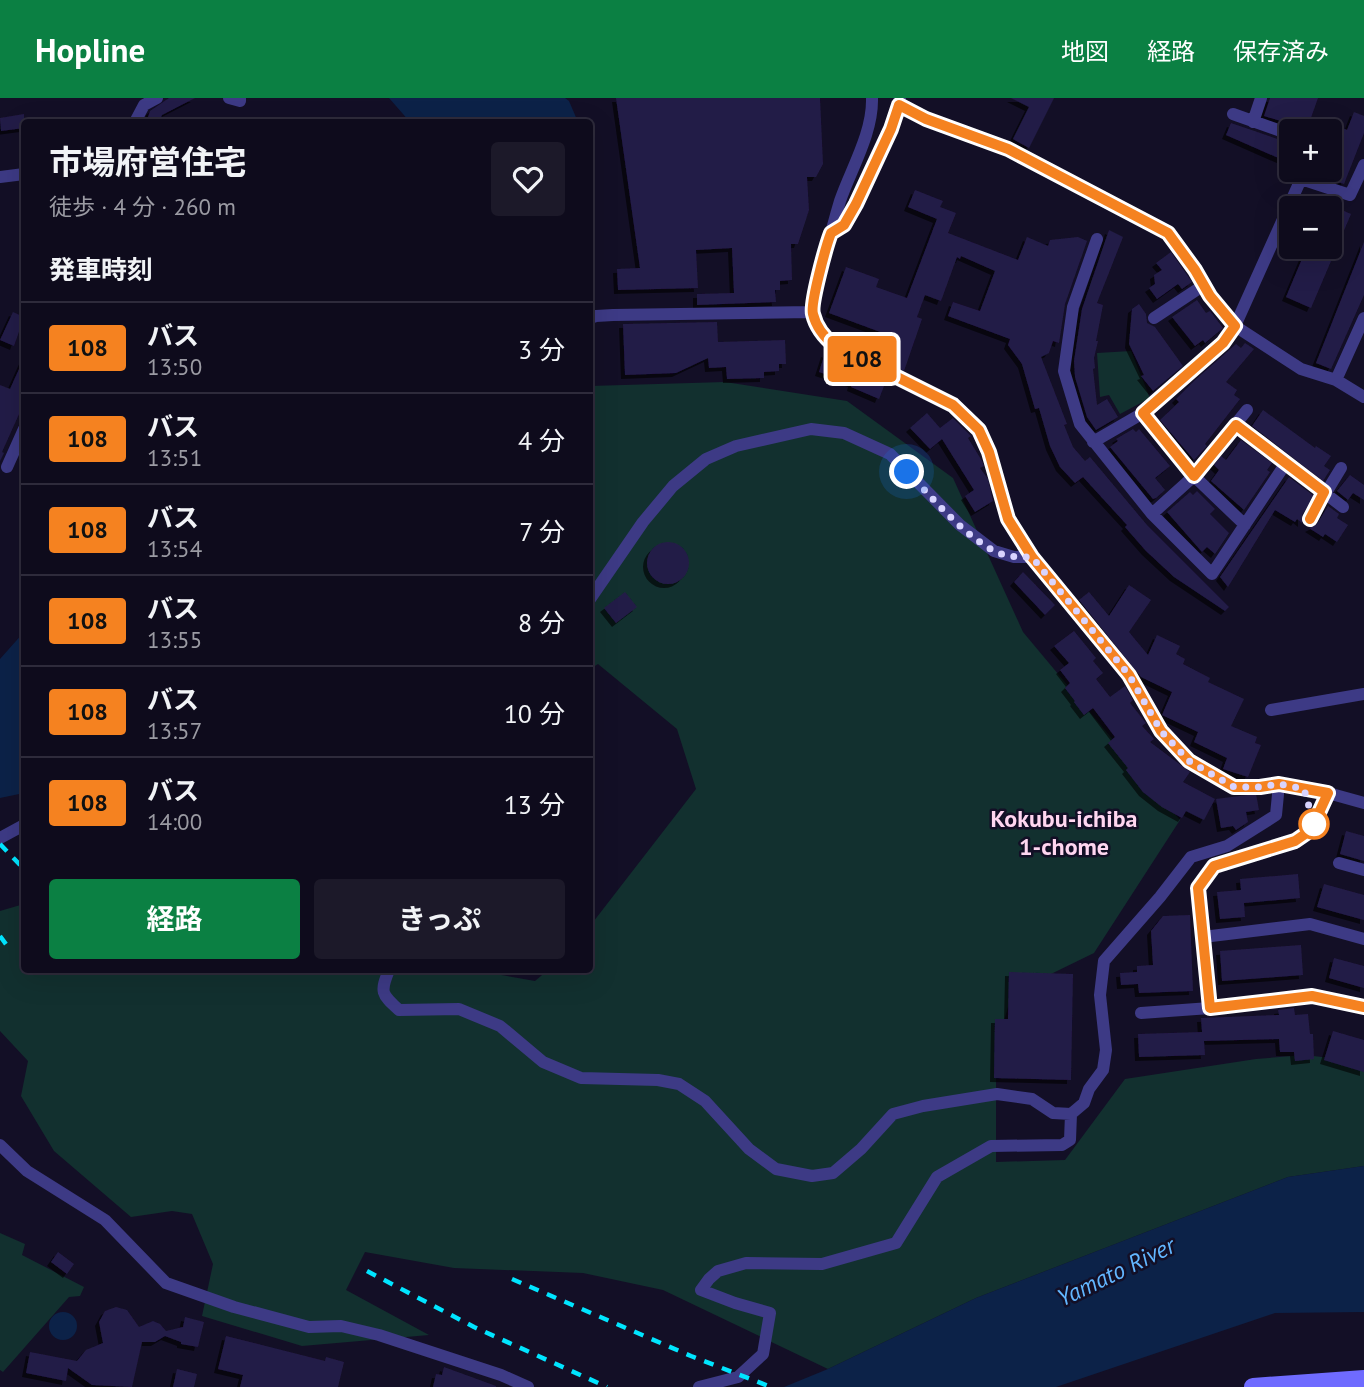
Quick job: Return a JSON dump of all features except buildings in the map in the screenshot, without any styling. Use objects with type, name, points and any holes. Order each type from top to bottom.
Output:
[{"type":"main road","points":[[1253,1387],[1364,1380]]},
{"type":"street","points":[[137,119],[144,105],[157,98]]},
{"type":"street","points":[[229,98],[240,101],[240,98]]},
{"type":"street","points":[[872,98],[862,143],[831,233],[811,312],[826,338],[835,346],[953,405],[979,430],[989,452],[1008,519],[1032,557],[1129,675],[1161,731],[1189,761],[1234,787],[1279,784],[1364,803]]},
{"type":"street","points":[[1253,121],[1261,98]]},
{"type":"street","points":[[831,233],[844,225],[856,204],[905,103],[926,119],[1008,149],[1168,233],[1235,326],[1301,369],[1336,380],[1364,397]]},
{"type":"street","points":[[1233,114],[1279,130]]},
{"type":"street","points":[[1319,182],[1350,195],[1364,166]]},
{"type":"street","points":[[0,177],[21,174]]},
{"type":"street","points":[[1093,442],[1143,413],[1223,343],[1235,326],[1300,182]]},
{"type":"street","points":[[1097,239],[1073,307],[1064,371],[1080,425],[1152,514],[1212,574],[1286,463]]},
{"type":"street","points":[[1154,318],[1204,285]]},
{"type":"street","points":[[593,317],[811,312]]},
{"type":"street","points":[[1336,380],[1364,318]]},
{"type":"street","points":[[1152,514],[1194,476],[1247,410]]},
{"type":"street","points":[[1143,413],[1194,476],[1245,524]]},
{"type":"street","points":[[1236,425],[1343,507]]},
{"type":"street","points":[[593,595],[643,522],[673,486],[706,459],[736,446],[811,429],[844,433],[890,454],[960,525],[994,551],[1014,558],[1032,557]]},
{"type":"street","points":[[7,467],[19,456]]},
{"type":"street","points":[[1310,519],[1340,468]]},
{"type":"street","points":[[1270,710],[1364,694]]},
{"type":"street","points":[[388,973],[382,988],[385,997],[399,1010],[459,1009],[500,1026],[543,1062],[581,1078],[658,1080],[679,1084],[705,1101],[749,1149],[776,1169],[812,1176],[833,1173],[893,1114],[923,1106],[997,1094],[1031,1099],[1053,1113],[1071,1114],[1084,1103],[1089,1090],[1103,1070],[1106,1050],[1100,995],[1104,961],[1191,857],[1227,846],[1276,815],[1279,784]]},
{"type":"street","points":[[1210,1008],[1198,888],[1214,866],[1295,841],[1311,830],[1328,793]]},
{"type":"street","points":[[0,838],[21,827]]},
{"type":"street","points":[[1339,863],[1364,870]]},
{"type":"street","points":[[1203,937],[1310,924],[1364,939]]},
{"type":"street","points":[[1141,1013],[1312,996],[1364,1007]]},
{"type":"street","points":[[699,1387],[738,1377],[763,1354],[769,1328],[770,1312],[701,1290],[718,1271],[746,1263],[822,1264],[896,1243],[937,1177],[992,1146],[1062,1145],[1070,1140],[1071,1114]]},
{"type":"street","points":[[0,1145],[27,1171],[105,1220],[166,1283],[234,1307],[309,1327],[341,1326],[379,1335],[502,1375],[528,1387]]},
{"type":"green space","points":[[1131,351],[1150,398],[1120,414],[1109,395],[1100,397],[1097,353]]},
{"type":"green space","points":[[725,382],[847,401],[953,478],[1023,632],[1180,820],[1094,953],[1012,993],[996,1049],[996,1162],[1065,1160],[1125,1079],[1256,1059],[1305,1055],[1364,1062],[1364,1166],[1288,1177],[976,1298],[828,1369],[663,1290],[583,1273],[454,1268],[365,1252],[346,1290],[429,1335],[302,1346],[202,1316],[213,1264],[192,1214],[172,1211],[131,1217],[54,1151],[21,1096],[28,1061],[0,1031],[0,911],[21,905],[21,973],[490,973],[535,981],[544,973],[593,973],[593,922],[696,789],[677,729],[598,664],[593,667],[593,386]]},
{"type":"green space","points":[[0,1233],[25,1244],[22,1255],[84,1287],[80,1296],[69,1297],[3,1372],[0,1370]]},
{"type":"water","points":[[389,98],[565,98],[577,119],[407,119]]},
{"type":"water","points":[[21,635],[21,794],[0,798],[0,659]]},
{"type":"water","name":"Yamato River","points":[[1364,1166],[1364,1312],[1275,1313],[1056,1387],[784,1387],[828,1369],[976,1298],[1288,1177]]},
{"type":"water","points":[[63,1312],[73,1316],[77,1326],[73,1336],[63,1340],[53,1336],[49,1326],[53,1316]]},
{"type":"railway","points":[[0,844],[21,866]]},
{"type":"railway","points":[[0,936],[11,951]]},
{"type":"railway","points":[[367,1271],[474,1327],[607,1387]]},
{"type":"railway","points":[[512,1279],[691,1356],[771,1387]]},
{"type":"bus line","name":"108","points":[[1310,519],[1324,492],[1236,425],[1194,476],[1143,413],[1223,343],[1235,326],[1210,296],[1168,233],[1008,149],[926,119],[899,105],[891,129],[856,204],[844,225],[831,233],[828,240],[811,312],[817,326],[835,346],[953,405],[979,430],[989,452],[1008,519],[1032,557],[1129,675],[1161,731],[1189,761],[1234,787],[1279,784],[1328,793],[1311,830],[1295,841],[1214,866],[1198,888],[1210,1008],[1312,996],[1364,1007]]},
{"type":"district","name":"Kokubu-ichiba 1-chome","points":[[1064,833]]},
{"type":"route","points":[[907,472],[960,525],[994,551],[1014,558],[1032,557],[1129,675],[1161,731],[1189,761],[1234,787],[1279,784],[1304,789],[1314,824]]}]
